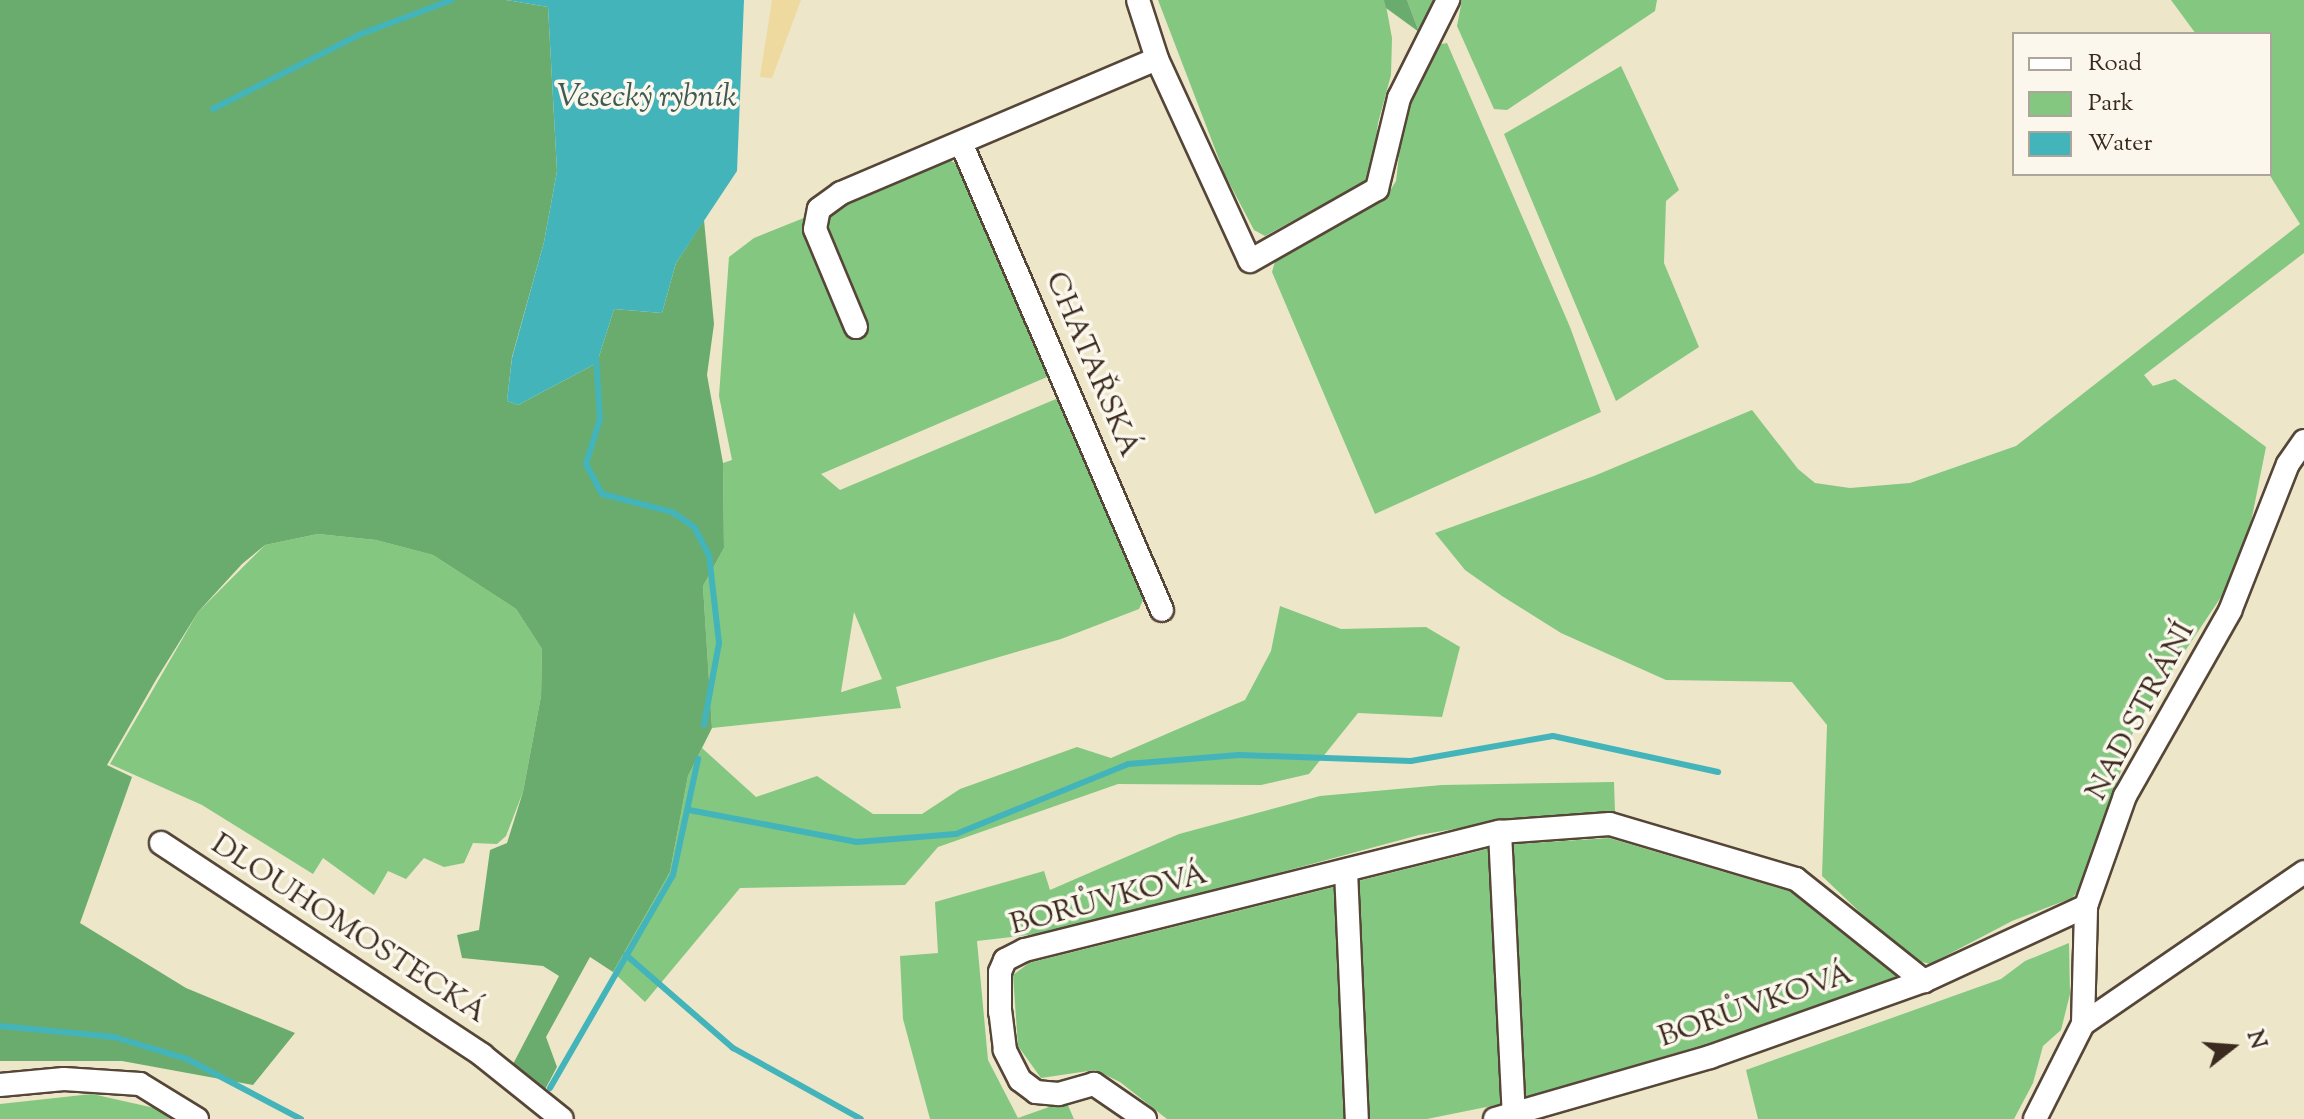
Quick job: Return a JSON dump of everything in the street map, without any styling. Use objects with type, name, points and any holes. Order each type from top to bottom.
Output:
[{"type":"street","points":[[1138,0],[1157,59],[1250,261],[1377,189],[1399,98],[1448,0]]},
{"type":"street","points":[[856,327],[815,229],[819,209],[841,193],[962,145],[1157,59]]},
{"type":"street","name":"CHATAŘSKÁ","points":[[962,145],[1162,610]]},
{"type":"street","name":"NAD STRÁNÍ","points":[[2083,1024],[2086,906],[2125,796],[2230,611],[2288,464],[2304,441]]},
{"type":"street","name":"BORŮVKOVÁ","points":[[1145,1119],[1094,1084],[1058,1094],[1036,1092],[1020,1080],[1005,1050],[1000,1012],[1000,972],[1005,960],[1025,950],[1500,832],[1610,824],[1796,879],[1924,981]]},
{"type":"street","name":"BORŮVKOVÁ","points":[[1500,832],[1504,1117],[1710,1057],[1924,981],[2086,906]]},
{"type":"street","name":"DLOUHOMOSTECKÁ","points":[[161,843],[482,1055],[562,1119]]},
{"type":"street","points":[[1346,871],[1357,1119]]},
{"type":"street","points":[[2035,1119],[2083,1024],[2304,872]]},
{"type":"street","points":[[0,1085],[64,1079],[140,1084],[197,1119]]},
{"type":"green space","points":[[0,0],[506,0],[548,7],[557,171],[544,242],[512,357],[507,401],[518,405],[597,363],[614,309],[662,313],[676,263],[704,220],[714,324],[707,375],[723,463],[724,548],[703,586],[712,728],[688,776],[670,872],[613,972],[590,957],[546,1037],[557,1067],[541,1097],[512,1066],[559,976],[543,966],[462,958],[457,935],[479,930],[490,850],[507,843],[523,792],[541,696],[542,649],[516,609],[433,555],[376,540],[318,534],[265,545],[242,564],[198,612],[157,678],[107,765],[132,777],[80,923],[186,988],[295,1033],[253,1085],[122,1061],[0,1061]]},
{"type":"green space","points":[[1158,0],[1385,0],[1392,38],[1391,75],[1378,123],[1373,169],[1364,182],[1265,236],[1254,230],[1225,175]]},
{"type":"green space","points":[[1384,0],[1407,0],[1419,32],[1386,8]]},
{"type":"green space","points":[[1407,0],[1441,0],[1419,32]]},
{"type":"green space","points":[[1462,0],[1657,0],[1655,11],[1507,110],[1494,109],[1457,26]]},
{"type":"green space","points":[[2171,0],[2304,0],[2304,253],[2144,375],[2153,386],[2175,379],[2266,447],[2250,527],[2227,588],[2135,726],[2086,882],[2072,898],[2012,921],[1930,964],[1908,958],[1822,876],[1827,725],[1792,682],[1666,680],[1561,633],[1502,596],[1465,570],[1435,533],[1594,476],[1752,410],[1798,469],[1815,483],[1850,488],[1910,483],[2016,446],[2300,224],[2270,176],[2272,32],[2195,32]]},
{"type":"green space","points":[[1447,43],[1570,327],[1601,412],[1375,514],[1272,272],[1276,258],[1385,199],[1396,181],[1405,103],[1436,45]]},
{"type":"green space","points":[[1621,66],[1679,190],[1666,201],[1664,263],[1699,347],[1616,401],[1504,134]]},
{"type":"green space","points":[[948,160],[961,165],[1049,365],[1047,377],[821,474],[840,490],[1056,399],[1064,402],[1143,600],[1139,609],[1061,639],[896,687],[901,708],[712,728],[703,586],[724,548],[723,463],[732,460],[719,396],[729,257],[754,238]],"holes":[[[854,612],[882,679],[841,692]]]},
{"type":"green space","points":[[318,534],[376,540],[433,555],[516,609],[542,649],[541,696],[523,792],[506,836],[497,844],[473,843],[464,863],[444,867],[424,858],[406,879],[388,871],[374,895],[323,858],[313,874],[202,805],[110,764],[198,612],[265,545]]},
{"type":"green space","points":[[1280,606],[1341,629],[1426,627],[1460,647],[1442,717],[1358,713],[1309,774],[1261,785],[1118,784],[938,847],[905,885],[740,888],[645,1002],[613,972],[670,872],[688,776],[702,748],[756,797],[817,776],[873,814],[922,814],[960,789],[1077,747],[1111,758],[1245,700],[1271,651]]},
{"type":"green space","points":[[1614,782],[1615,812],[1518,818],[1419,835],[1063,931],[977,941],[988,1060],[1018,1118],[1066,1101],[1074,1119],[930,1119],[903,1019],[900,956],[938,953],[935,902],[1044,871],[1050,890],[1179,834],[1320,796],[1442,785]]},
{"type":"green space","points":[[1609,838],[1792,892],[1815,904],[1902,978],[1706,1044],[1511,1102],[1427,1119],[1167,1119],[1120,1082],[1095,1070],[1041,1078],[1018,1046],[1013,975],[1029,963],[1503,845]]},
{"type":"green space","points":[[2069,943],[2070,994],[2061,1030],[2043,1046],[2033,1083],[2014,1119],[1758,1119],[1746,1070],[2001,979],[2025,961]]},
{"type":"green space","points":[[92,1094],[159,1109],[170,1119],[0,1119],[0,1104]]},
{"type":"sand","points":[[772,0],[801,0],[772,78],[760,77]]},
{"type":"water","name":"Vesecký rybník","points":[[506,0],[744,0],[737,171],[676,263],[662,313],[614,309],[597,363],[518,405],[507,401],[512,358],[544,242],[557,171],[548,7]]},
{"type":"waterway","points":[[213,109],[361,34],[452,0]]},
{"type":"waterway","points":[[596,356],[600,419],[586,464],[602,494],[672,512],[694,527],[709,555],[719,643],[704,725]]},
{"type":"waterway","points":[[689,810],[857,842],[956,834],[1128,764],[1239,755],[1411,761],[1553,736],[1718,772]]},
{"type":"waterway","points":[[550,1088],[673,875],[698,759]]},
{"type":"waterway","points":[[626,955],[733,1048],[861,1119]]},
{"type":"waterway","points":[[0,1026],[114,1037],[187,1059],[301,1119]]}]
